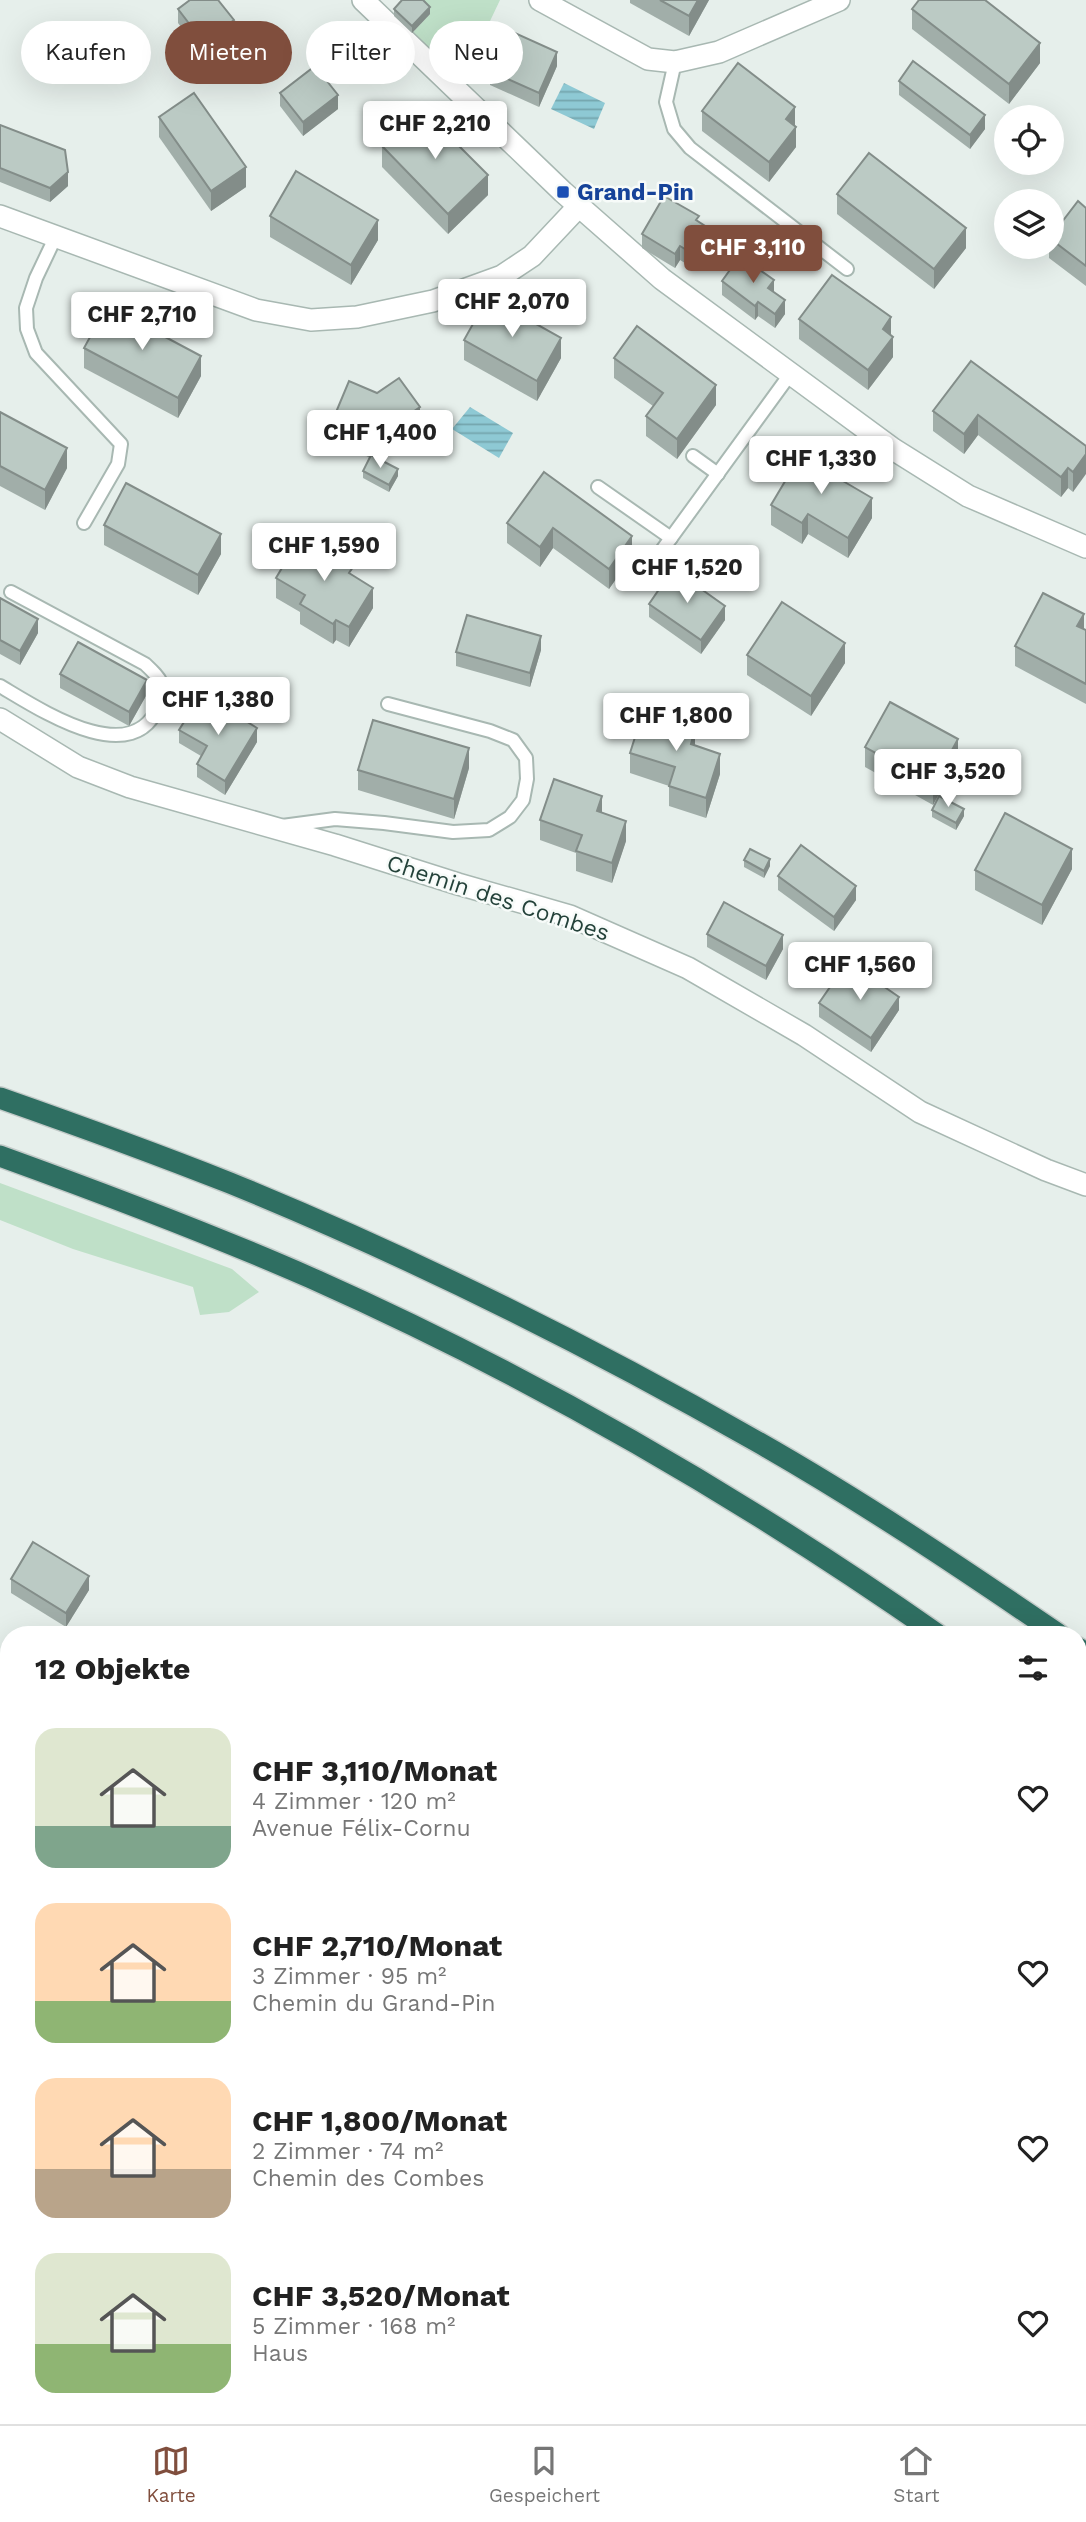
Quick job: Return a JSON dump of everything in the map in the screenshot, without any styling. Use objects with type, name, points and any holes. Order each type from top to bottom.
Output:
[{"type":"highway","points":[[0,1098],[230,1184],[346,1233],[526,1318],[760,1443],[890,1523],[1046,1626]]},
{"type":"highway","points":[[0,1156],[97,1191],[276,1264],[498,1369],[720,1492],[847,1572],[925,1626]]},
{"type":"street","points":[[363,0],[579,206],[662,279],[893,449],[968,496],[1086,547]]},
{"type":"street","points":[[540,0],[648,59],[675,62],[719,52],[839,0]]},
{"type":"street","points":[[0,216],[257,310],[311,320],[357,317],[433,301],[502,276],[532,256],[579,206]]},
{"type":"street","name":"Chemin des Combes","points":[[0,719],[78,767],[130,787],[570,916],[677,962],[804,1035],[920,1112],[1046,1170],[1086,1185]]},
{"type":"lane","points":[[675,62],[666,102],[674,129],[682,139],[690,148],[847,269]]},
{"type":"lane","points":[[55,238],[36,278],[26,308],[27,329],[36,353],[121,444],[118,464],[84,523]]},
{"type":"lane","points":[[644,575],[791,373]]},
{"type":"lane","points":[[693,456],[718,474]]},
{"type":"lane","points":[[598,487],[671,538]]},
{"type":"lane","points":[[0,686],[70,723],[95,733],[116,736],[132,735],[143,729],[152,719],[163,693],[160,678],[145,664],[11,592]]},
{"type":"lane","points":[[271,827],[335,820],[384,822],[453,832],[489,830],[510,817],[523,800],[527,779],[526,758],[513,740],[490,731],[388,704]]},
{"type":"green space","points":[[415,0],[500,0],[490,21],[429,21],[429,49],[415,36],[415,30],[430,14]]},
{"type":"green space","points":[[0,1183],[232,1269],[259,1292],[229,1312],[200,1315],[193,1287],[73,1249],[0,1220]]},
{"type":"water","points":[[564,83],[605,103],[594,129],[551,109]]},
{"type":"water","points":[[470,407],[513,433],[499,458],[452,429]]},
{"type":"building","points":[[190,0],[218,0],[234,20],[187,21],[178,9]]},
{"type":"building","points":[[402,0],[423,0],[430,7],[415,23],[407,21],[394,9]]},
{"type":"building","points":[[660,0],[698,0],[689,16]]},
{"type":"building","points":[[919,0],[985,0],[1040,43],[1009,84],[912,9]]},
{"type":"building","points":[[523,37],[557,52],[539,93],[519,84],[523,84]]},
{"type":"building","points":[[913,61],[985,115],[970,135],[899,81]]},
{"type":"building","points":[[738,63],[795,107],[786,119],[796,127],[769,162],[702,111]]},
{"type":"building","points":[[306,73],[306,84],[329,84],[338,95],[303,122],[280,93]]},
{"type":"building","points":[[194,93],[246,167],[211,191],[159,117]]},
{"type":"building","points":[[421,108],[488,175],[448,214],[382,146]]},
{"type":"building","points":[[0,125],[65,150],[68,172],[50,188],[0,168]]},
{"type":"building","points":[[869,153],[966,228],[934,269],[837,194]]},
{"type":"building","points":[[296,171],[378,220],[351,265],[270,216]]},
{"type":"building","points":[[664,196],[699,216],[696,220],[713,231],[698,257],[680,246],[675,254],[642,234]]},
{"type":"building","points":[[1078,201],[1086,208],[1086,266],[1064,249],[1064,219]]},
{"type":"building","points":[[740,256],[774,280],[768,288],[785,300],[775,314],[758,302],[755,306],[722,281]]},
{"type":"building","points":[[832,275],[891,317],[883,329],[893,337],[868,370],[799,319]]},
{"type":"building","points":[[488,297],[561,338],[537,381],[464,340]]},
{"type":"building","points":[[107,306],[201,356],[178,398],[84,348]]},
{"type":"building","points":[[637,326],[716,385],[677,439],[646,416],[663,393],[614,358]]},
{"type":"building","points":[[971,361],[1086,446],[1086,454],[1073,472],[1068,468],[1061,477],[978,415],[964,434],[933,411]]},
{"type":"building","points":[[399,378],[420,407],[390,428],[380,449],[359,438],[363,429],[334,417],[349,381],[377,393]]},
{"type":"building","points":[[0,412],[67,448],[45,490],[0,466]]},
{"type":"building","points":[[803,451],[834,469],[831,474],[872,498],[848,538],[808,514],[802,523],[771,505]]},
{"type":"building","points":[[371,455],[398,469],[389,485],[363,471]]},
{"type":"building","points":[[544,472],[632,536],[609,569],[553,528],[540,547],[507,523]]},
{"type":"building","points":[[126,483],[221,534],[198,575],[104,525]]},
{"type":"building","points":[[301,536],[353,567],[349,573],[373,588],[349,627],[336,620],[333,624],[300,604],[305,595],[276,578]]},
{"type":"building","points":[[673,569],[725,606],[701,640],[649,604]]},
{"type":"building","points":[[1043,593],[1084,614],[1077,626],[1086,630],[1086,684],[1015,646]]},
{"type":"building","points":[[0,598],[38,619],[20,651],[0,640]]},
{"type":"building","points":[[782,602],[845,643],[811,696],[747,655]]},
{"type":"building","points":[[467,615],[541,636],[530,673],[456,652]]},
{"type":"building","points":[[78,642],[147,680],[129,712],[60,674]]},
{"type":"building","points":[[199,698],[231,717],[233,713],[257,728],[225,781],[197,764],[207,746],[179,730]]},
{"type":"building","points":[[890,702],[958,739],[933,785],[865,747]]},
{"type":"building","points":[[643,712],[695,728],[691,744],[720,754],[706,798],[669,786],[675,767],[630,753]]},
{"type":"building","points":[[373,720],[469,748],[454,799],[358,770]]},
{"type":"building","points":[[554,779],[602,796],[597,811],[626,821],[612,863],[576,851],[582,835],[540,820]]},
{"type":"building","points":[[939,796],[964,809],[956,823],[932,810]]},
{"type":"building","points":[[1005,813],[1072,849],[1042,905],[975,870]]},
{"type":"building","points":[[801,845],[856,886],[834,917],[778,876]]},
{"type":"building","points":[[750,849],[770,859],[764,871],[744,860]]},
{"type":"building","points":[[724,902],[783,935],[766,966],[707,934]]},
{"type":"building","points":[[857,968],[899,997],[871,1038],[819,1003],[837,977],[846,983]]},
{"type":"building","points":[[33,1542],[89,1576],[66,1613],[11,1579]]},
{"type":"place","name":"Grand-Pin","points":[[563,192]]}]
